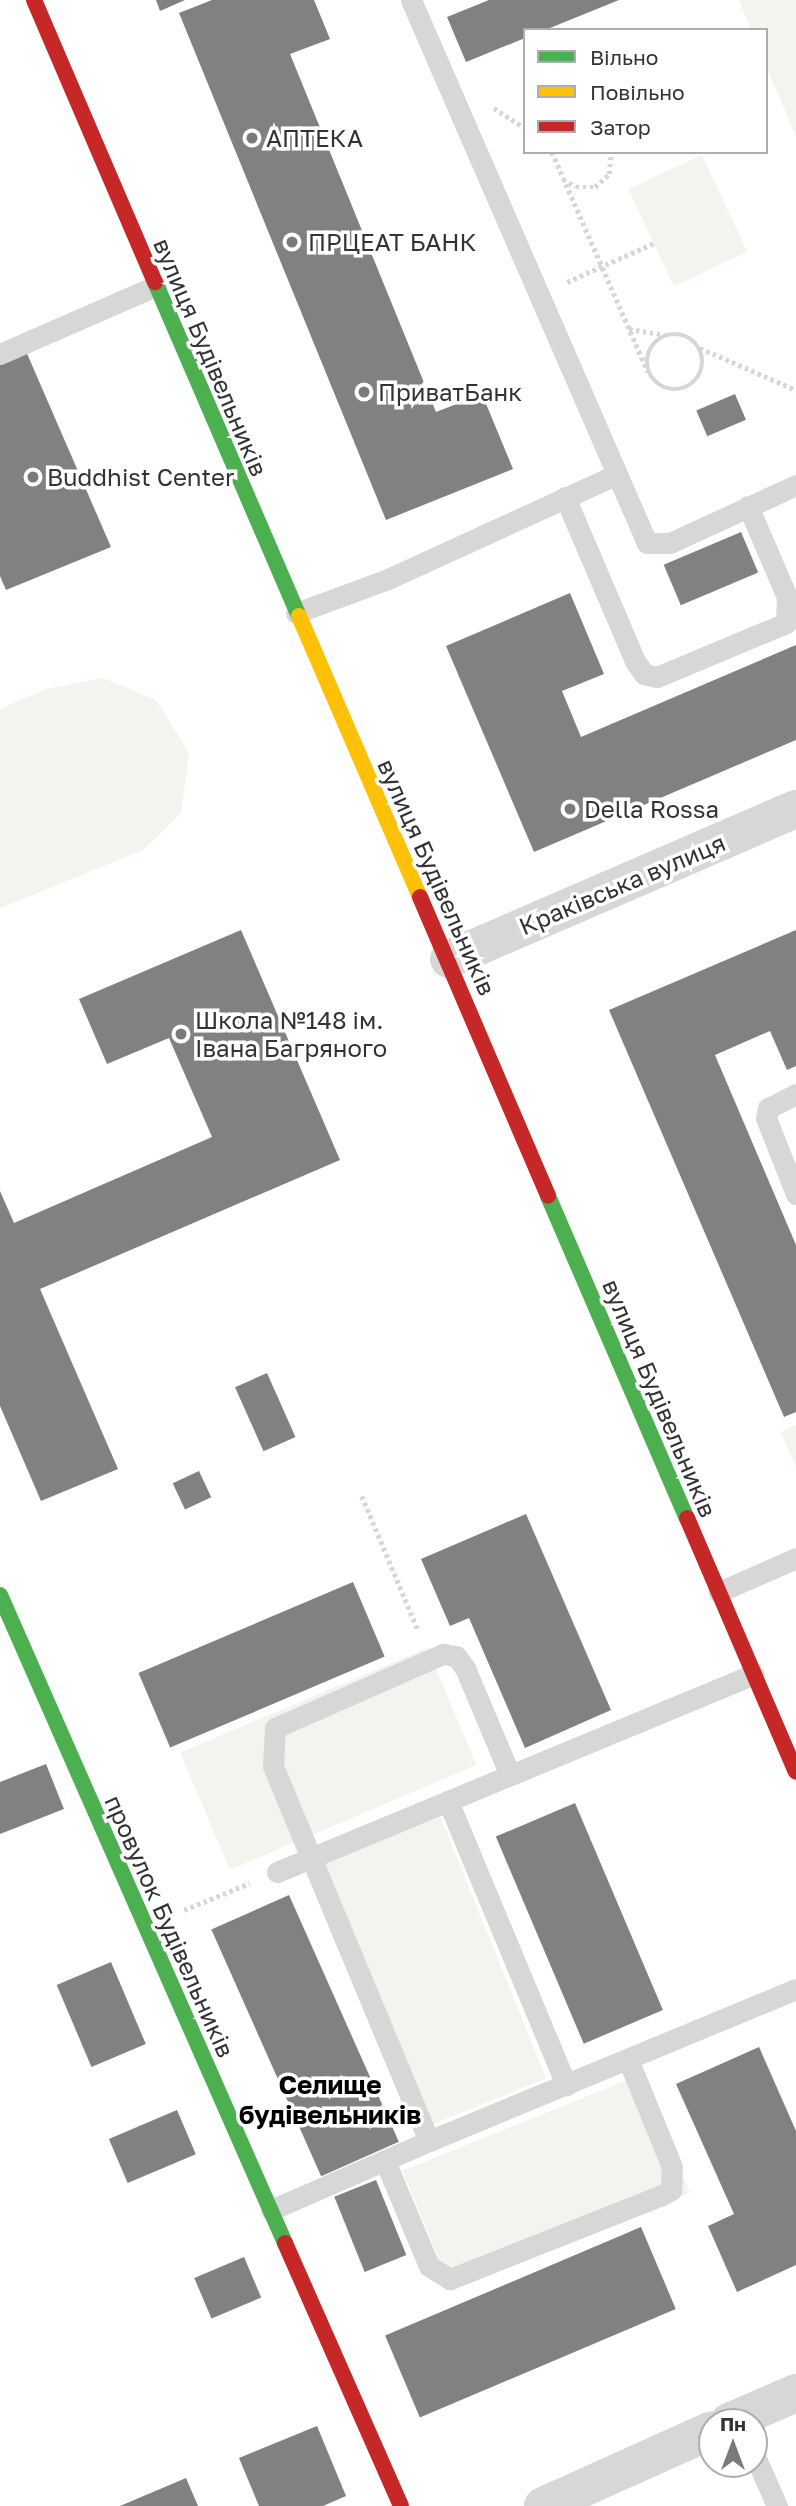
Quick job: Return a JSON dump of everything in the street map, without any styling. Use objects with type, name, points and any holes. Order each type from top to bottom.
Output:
[{"type":"main road","name":"вулиця Будівельників","points":[[39,2],[156,286],[296,613],[449,959],[796,1772]]},
{"type":"main road","name":"провулок Будівельників","points":[[0,1595],[401,2506]]},
{"type":"street","name":"Краківська вулиця","points":[[449,959],[796,808]]},
{"type":"street","points":[[763,2408],[796,2393]]},
{"type":"street","points":[[543,2506],[698,2437]]},
{"type":"lane","points":[[419,2],[537,295],[640,532],[658,546],[796,485]]},
{"type":"lane","points":[[0,354],[156,286]]},
{"type":"lane","points":[[296,613],[388,579],[615,475]]},
{"type":"lane","points":[[565,498],[635,661],[644,674],[657,677],[786,623],[787,597],[748,506]]},
{"type":"lane","points":[[796,1094],[768,1108],[766,1118],[796,1194]]},
{"type":"lane","points":[[719,1592],[796,1558]]},
{"type":"lane","points":[[429,2141],[273,1766],[275,1728],[429,1657],[456,1657],[465,1668],[510,1775]]},
{"type":"lane","points":[[277,1872],[754,1674]]},
{"type":"lane","points":[[448,1801],[566,2085]]},
{"type":"lane","points":[[271,2210],[429,2141],[796,1989]]},
{"type":"lane","points":[[385,2161],[429,2266],[450,2279],[660,2196],[671,2190],[672,2167],[628,2059]]},
{"type":"lane","points":[[765,2478],[777,2506]]},
{"type":"path","points":[[553,154],[648,372],[667,390],[685,388],[700,376],[699,348]]},
{"type":"path","points":[[558,154],[558,170],[576,187],[595,187],[609,174],[611,154]]},
{"type":"path","points":[[537,295],[654,243]]},
{"type":"path","points":[[629,329],[666,336],[684,336],[699,348],[796,390]]},
{"type":"path","points":[[648,372],[648,354],[666,336]]},
{"type":"path","points":[[362,1496],[429,1657]]},
{"type":"path","points":[[146,1926],[277,1872]]},
{"type":"shaded area","points":[[739,0],[796,0],[796,136],[768,71],[768,28],[750,28]]},
{"type":"shaded area","points":[[702,155],[747,252],[674,286],[629,189]]},
{"type":"shaded area","points":[[103,678],[156,700],[189,753],[181,813],[143,850],[0,908],[0,709],[47,689]]},
{"type":"shaded area","points":[[796,1425],[796,1468],[781,1432]]},
{"type":"shaded area","points":[[427,1648],[477,1765],[230,1870],[180,1753]]},
{"type":"shaded area","points":[[440,1816],[546,2078],[428,2126],[322,1864]]},
{"type":"shaded area","points":[[642,2074],[690,2193],[451,2289],[403,2171]]},
{"type":"building","points":[[156,0],[185,0],[160,11]]},
{"type":"building","points":[[212,0],[314,0],[330,39],[290,54],[436,412],[482,394],[513,469],[386,520],[179,13]]},
{"type":"building","points":[[489,0],[619,0],[550,28],[523,28],[523,39],[466,62],[447,17]]},
{"type":"building","points":[[25,349],[111,547],[6,590],[0,576],[0,362]]},
{"type":"building","points":[[735,394],[746,420],[707,436],[696,410]]},
{"type":"building","points":[[741,532],[758,573],[681,605],[664,565]]},
{"type":"building","points":[[570,593],[604,674],[562,691],[581,737],[796,645],[796,740],[534,852],[446,646]]},
{"type":"building","points":[[241,930],[340,1160],[40,1289],[118,1469],[41,1501],[0,1406],[0,1191],[14,1223],[212,1137],[169,1038],[107,1064],[79,999]]},
{"type":"building","points":[[796,930],[796,1066],[787,1070],[770,1031],[715,1055],[796,1245],[796,1412],[784,1417],[609,1010]]},
{"type":"building","points":[[267,1373],[295,1437],[263,1451],[235,1387]]},
{"type":"building","points":[[199,1471],[211,1497],[185,1510],[173,1483]]},
{"type":"building","points":[[526,1514],[611,1710],[525,1748],[469,1618],[450,1626],[421,1559]]},
{"type":"building","points":[[353,1582],[385,1657],[170,1748],[139,1673]]},
{"type":"building","points":[[46,1764],[64,1809],[0,1834],[0,1782]]},
{"type":"building","points":[[575,1803],[663,2010],[584,2044],[496,1837]]},
{"type":"building","points":[[289,1895],[399,2142],[321,2176],[211,1930]]},
{"type":"building","points":[[111,1962],[146,2044],[91,2067],[57,1985]]},
{"type":"building","points":[[759,2047],[796,2131],[796,2265],[737,2292],[708,2226],[734,2214],[676,2084]]},
{"type":"building","points":[[177,2110],[196,2154],[128,2183],[109,2139]]},
{"type":"building","points":[[376,2180],[406,2255],[365,2272],[334,2197]]},
{"type":"building","points":[[641,2227],[676,2309],[420,2418],[385,2336]]},
{"type":"building","points":[[244,2257],[261,2298],[211,2319],[194,2278]]},
{"type":"building","points":[[317,2426],[346,2496],[323,2506],[259,2506],[239,2458]]},
{"type":"building","points":[[186,2478],[198,2506],[120,2506]]},
{"type":"traffic: fast","points":[[155,282],[299,616]]},
{"type":"traffic: fast","points":[[548,1196],[687,1518]]},
{"type":"traffic: fast","points":[[0,1595],[285,2243]]},
{"type":"traffic: slow","points":[[299,616],[420,897]]},
{"type":"traffic: jam","points":[[34,0],[155,282]]},
{"type":"traffic: jam","points":[[420,897],[548,1196]]},
{"type":"traffic: jam","points":[[687,1518],[796,1772]]},
{"type":"traffic: jam","points":[[285,2243],[401,2506]]},
{"type":"place","name":"АПТЕКА","points":[[252,138]]},
{"type":"place","name":"ПРЦЕАТ БАНК","points":[[292,242]]},
{"type":"place","name":"ПриватБанк","points":[[364,392]]},
{"type":"place","name":"Buddhist Center","points":[[33,477]]},
{"type":"place","name":"Della Rossa","points":[[570,809]]},
{"type":"place","name":"Школа №148 ім. Івана Багряного","points":[[181,1034]]},
{"type":"district","name":"Селище будівельників","points":[[330,2100]]}]
